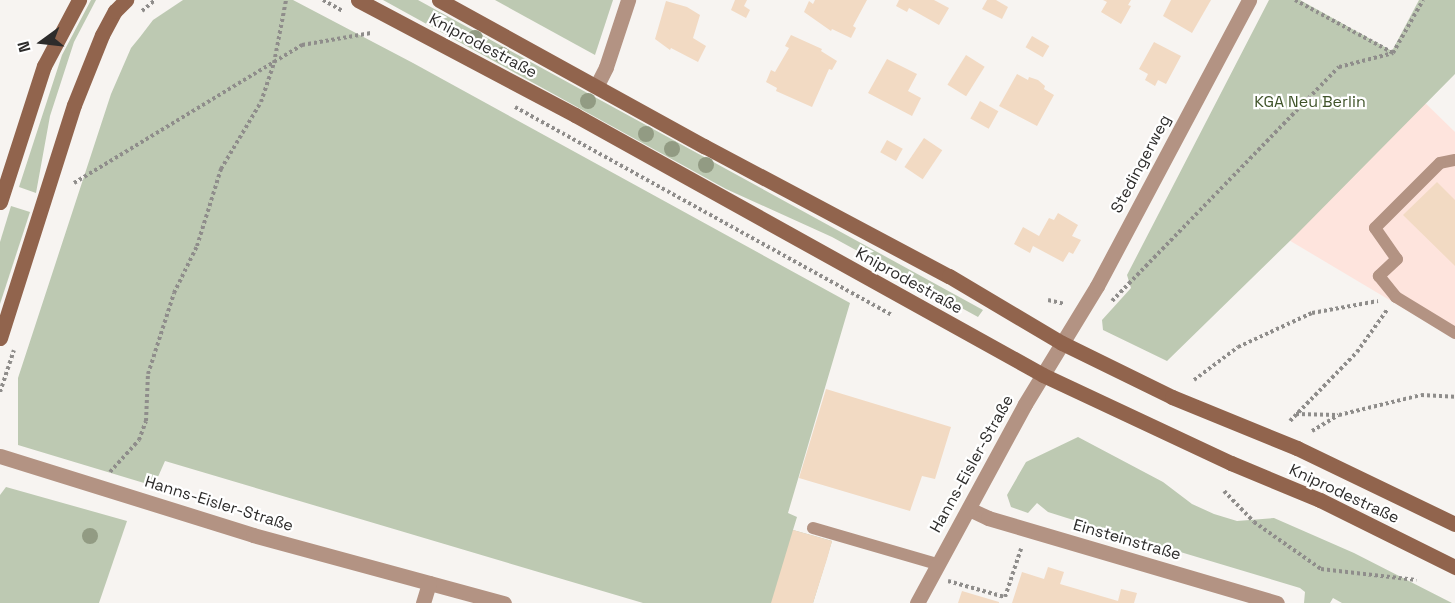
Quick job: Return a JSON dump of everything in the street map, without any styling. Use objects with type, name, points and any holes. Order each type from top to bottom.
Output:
[{"type":"main road","points":[[1,192],[44,66],[79,0]]},
{"type":"main road","name":"Kniprodestraße","points":[[358,0],[575,115],[1043,375],[1231,463],[1320,500],[1455,567]]},
{"type":"main road","name":"Kniprodestraße","points":[[440,0],[704,146],[950,276],[1062,343],[1172,397],[1297,448],[1455,524]]},
{"type":"main road","points":[[0,338],[74,105],[102,35],[118,4]]},
{"type":"street","points":[[597,85],[606,68],[628,0]]},
{"type":"street","name":"Stedingerweg","points":[[1062,343],[1096,286],[1249,0]]},
{"type":"street","name":"Hanns-Eisler-Straße","points":[[917,603],[933,570],[1062,343]]},
{"type":"street","name":"Hanns-Eisler-Straße","points":[[0,456],[253,535],[504,603]]},
{"type":"street","name":"Einsteinstraße","points":[[969,509],[987,518],[1277,603]]},
{"type":"street","points":[[423,603],[429,583]]},
{"type":"lane","points":[[1455,160],[1440,163],[1375,228],[1397,259],[1379,276],[1396,297],[1455,333]]},
{"type":"lane","points":[[813,528],[933,570]]},
{"type":"path","points":[[105,488],[111,470],[139,440],[146,421],[148,374],[174,293],[197,246],[221,169],[261,102],[274,63],[286,0]]},
{"type":"path","points":[[1295,0],[1393,53]]},
{"type":"path","points":[[1105,307],[1338,67],[1393,53],[1423,0]]},
{"type":"path","points":[[74,183],[302,45],[371,33]]},
{"type":"path","points":[[1194,380],[1238,348],[1312,313],[1396,297]]},
{"type":"path","points":[[1290,421],[1357,352],[1396,297]]},
{"type":"path","points":[[0,392],[6,373]]},
{"type":"path","points":[[1296,414],[1339,415],[1421,395],[1455,397]]},
{"type":"path","points":[[1312,431],[1339,415]]},
{"type":"path","points":[[1224,491],[1254,522],[1321,569],[1416,580]]},
{"type":"path","points":[[1005,603],[1021,549]]},
{"type":"path","points":[[933,570],[1005,597]]},
{"type":"shaded area","points":[[1414,92],[1455,132],[1455,339],[1277,233]]},
{"type":"green space","points":[[91,0],[96,0],[74,42],[50,116],[36,193],[19,187],[62,55]]},
{"type":"green space","points":[[183,0],[293,0],[413,63],[850,303],[788,513],[797,517],[793,530],[832,541],[813,603],[643,603],[165,461],[154,486],[18,445],[18,378],[111,94],[131,48],[153,20]]},
{"type":"green space","points":[[383,0],[418,0],[983,310],[978,317],[832,237],[726,189]]},
{"type":"green space","points":[[495,0],[613,0],[595,55]]},
{"type":"green space","name":"KGA Neu Berlin","points":[[1269,0],[1300,0],[1392,51],[1419,0],[1455,0],[1455,74],[1295,236],[1167,361],[1103,330],[1102,320],[1131,288],[1127,275]]},
{"type":"green space","points":[[11,206],[30,212],[0,304],[0,242]]},
{"type":"green space","points":[[1078,437],[1163,482],[1192,504],[1214,514],[1237,521],[1274,518],[1354,553],[1452,603],[1342,603],[1333,598],[1330,603],[1304,603],[1305,592],[1300,588],[1048,512],[1037,503],[1028,513],[1011,507],[1007,495],[1026,462]]},
{"type":"green space","points":[[6,487],[127,521],[99,603],[0,603],[0,495]]},
{"type":"building","points":[[735,0],[747,0],[744,6],[750,10],[746,18],[731,10]]},
{"type":"building","points":[[815,0],[867,0],[853,26],[856,28],[851,38],[832,29],[831,31],[804,12],[809,1],[813,4]]},
{"type":"building","points":[[899,0],[934,0],[949,8],[939,25],[909,8],[907,12],[896,6]]},
{"type":"building","points":[[987,0],[996,0],[1008,7],[1002,19],[982,9]]},
{"type":"building","points":[[1103,0],[1131,0],[1128,5],[1131,6],[1121,24],[1101,12],[1107,2]]},
{"type":"building","points":[[1171,0],[1211,0],[1192,33],[1163,16]]},
{"type":"building","points":[[666,1],[687,7],[700,15],[693,38],[706,46],[698,62],[671,48],[670,50],[655,39]]},
{"type":"building","points":[[791,35],[822,49],[821,51],[837,61],[832,70],[829,69],[812,107],[776,91],[777,88],[766,82],[771,70],[775,72],[789,48],[785,46]]},
{"type":"building","points":[[1032,36],[1049,46],[1043,57],[1026,47]]},
{"type":"building","points":[[1154,42],[1181,56],[1166,84],[1158,80],[1155,86],[1145,80],[1148,74],[1139,69]]},
{"type":"building","points":[[966,55],[985,67],[966,96],[947,85]]},
{"type":"building","points":[[887,59],[917,74],[908,91],[921,98],[912,116],[868,93]]},
{"type":"building","points":[[1017,74],[1028,80],[1029,77],[1038,80],[1045,86],[1044,89],[1054,95],[1037,126],[999,106]]},
{"type":"building","points":[[980,101],[998,111],[989,129],[970,118]]},
{"type":"building","points":[[924,138],[942,150],[923,179],[904,167]]},
{"type":"building","points":[[887,140],[903,149],[896,161],[880,152]]},
{"type":"building","points":[[1437,182],[1455,200],[1455,266],[1403,215]]},
{"type":"building","points":[[1058,213],[1078,225],[1072,236],[1081,240],[1073,254],[1069,252],[1063,262],[1033,246],[1030,253],[1014,244],[1023,227],[1039,236],[1049,218],[1054,220]]},
{"type":"building","points":[[826,389],[951,427],[935,479],[922,476],[910,511],[799,478]]},
{"type":"building","points":[[793,530],[832,541],[827,559],[813,603],[771,603]]},
{"type":"building","points":[[1048,567],[1064,572],[1060,584],[1118,601],[1121,589],[1137,593],[1134,603],[1012,603],[1022,572],[1044,579]]},
{"type":"building","points":[[962,591],[999,602],[999,603],[958,603]]}]
